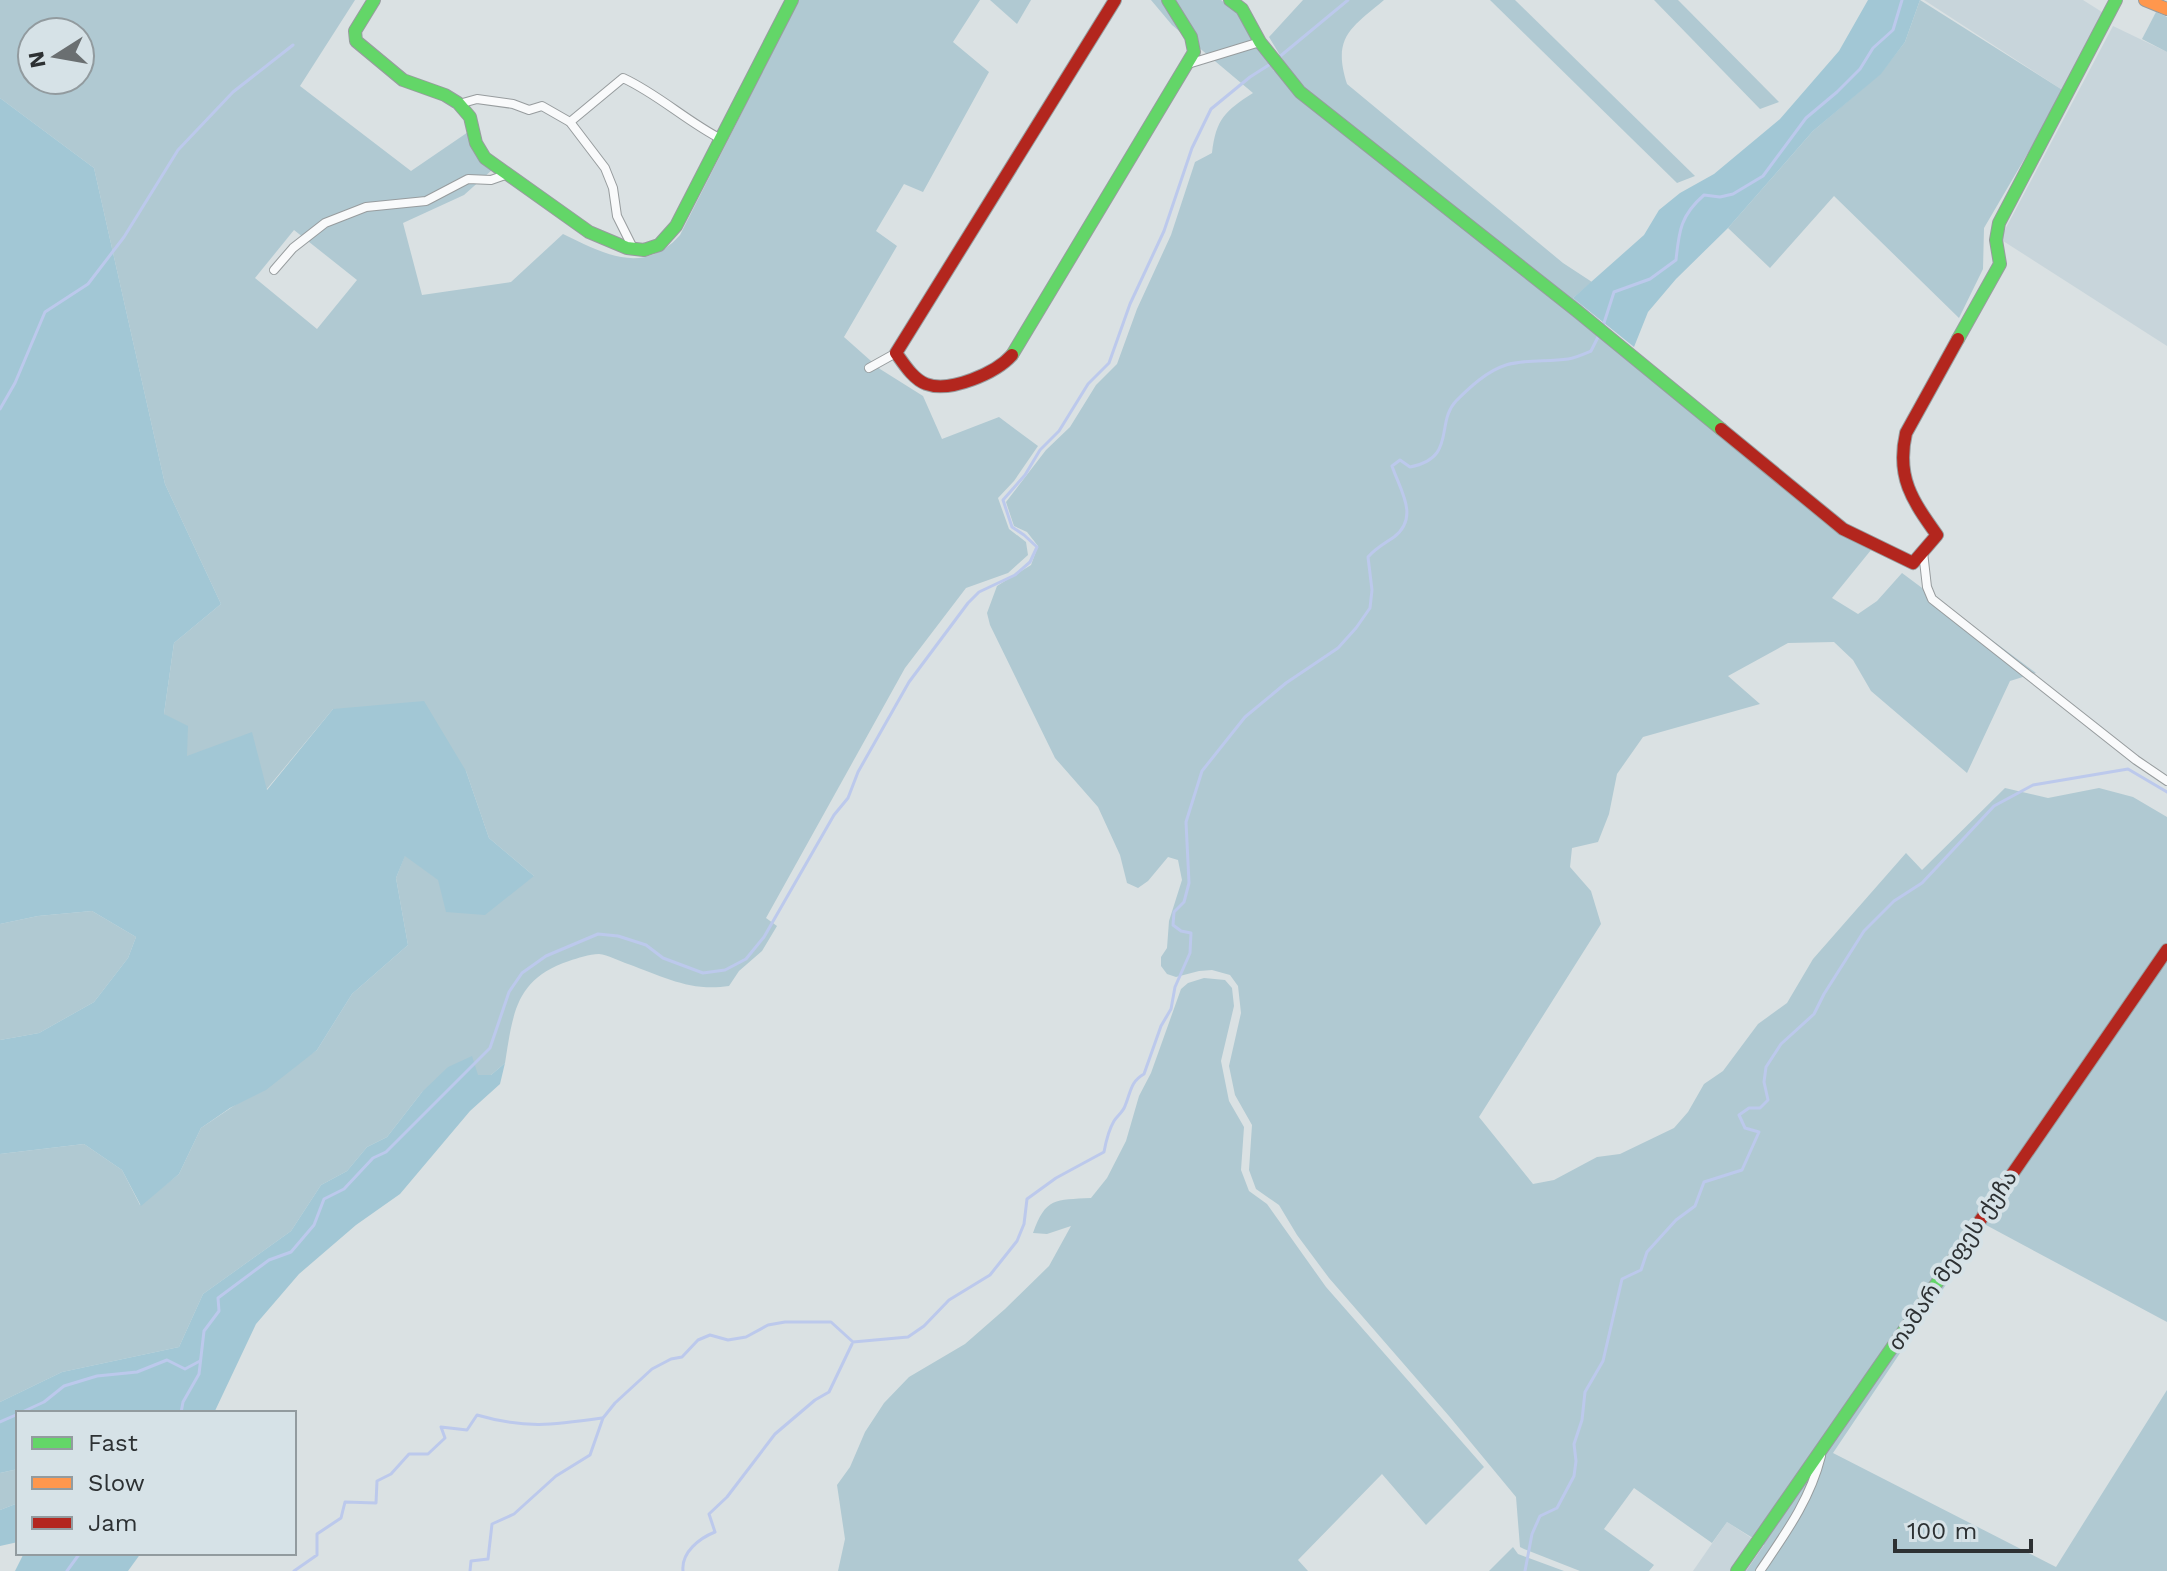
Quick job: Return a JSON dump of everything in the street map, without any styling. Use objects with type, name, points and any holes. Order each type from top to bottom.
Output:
[{"type":"main road","points":[[374,0],[355,31],[356,41],[400,78],[421,88],[441,90],[459,104],[471,116],[479,151],[485,160],[562,216],[618,246],[645,250],[659,246],[676,226],[792,0]]},
{"type":"main road","points":[[1115,0],[896,353],[928,386],[953,385],[1002,365],[1016,350],[1194,52],[1191,37],[1168,0]]},
{"type":"main road","points":[[1230,0],[1242,9],[1260,42],[1300,92],[1577,311],[1843,529],[1913,563],[1937,535],[1916,507],[1904,483],[1900,453],[1906,433],[2000,264],[1996,240],[1999,223],[2116,0]]},
{"type":"main road","points":[[2145,0],[2167,9]]},
{"type":"main road","name":"თამარ მეფეს ქუჩა","points":[[1737,1571],[2167,950]]},
{"type":"street","points":[[1185,66],[1260,42]]},
{"type":"street","points":[[570,122],[623,78],[647,88],[696,126],[721,139]]},
{"type":"street","points":[[459,104],[477,99],[513,104],[529,110],[542,106],[570,122],[605,168],[613,188],[617,216],[633,248]]},
{"type":"street","points":[[274,270],[293,248],[325,223],[366,207],[426,201],[468,179],[491,180],[508,174]]},
{"type":"street","points":[[869,368],[896,353]]},
{"type":"street","points":[[1923,552],[1927,587],[1932,599],[2167,781]]},
{"type":"street","points":[[1760,1571],[1792,1524],[1814,1483],[1822,1449]]},
{"type":"shaded area","points":[[0,0],[355,0],[300,86],[411,171],[474,128],[492,170],[464,195],[403,223],[422,295],[511,282],[563,234],[623,257],[638,258],[666,248],[680,235],[799,0],[980,0],[953,42],[989,72],[923,192],[904,184],[876,231],[897,246],[844,337],[880,369],[923,396],[942,439],[999,417],[1038,446],[998,498],[1009,529],[1026,542],[1028,555],[1008,573],[966,588],[905,668],[766,918],[777,926],[762,951],[739,971],[729,986],[690,985],[599,954],[580,957],[551,969],[527,988],[520,1000],[505,1063],[491,1075],[478,1075],[422,1092],[387,1137],[367,1147],[347,1171],[321,1185],[291,1231],[203,1294],[179,1347],[62,1372],[0,1402],[0,1154],[84,1144],[122,1170],[140,1205],[179,1174],[201,1128],[317,1050],[352,994],[408,945],[396,878],[405,855],[439,880],[534,876],[489,838],[466,771],[333,709],[266,790],[187,756],[164,714],[174,643],[221,604],[165,484],[94,168],[0,98]],"holes":[[[294,230],[357,280],[317,329],[255,278]]]},
{"type":"shaded area","points":[[990,0],[1031,0],[1017,24]]},
{"type":"shaded area","points":[[1151,0],[1221,0],[1240,15],[1274,71],[1286,65],[1269,37],[1303,0],[1384,0],[1354,26],[1343,44],[1347,84],[1563,263],[1592,282],[1573,298],[1871,550],[1832,598],[1858,614],[1877,601],[1902,573],[2036,673],[2010,681],[1967,773],[1871,691],[1853,660],[1834,642],[1788,643],[1728,676],[1760,704],[1643,737],[1617,774],[1609,814],[1598,842],[1572,848],[1570,867],[1591,891],[1601,924],[1479,1117],[1533,1184],[1554,1180],[1597,1157],[1620,1154],[1674,1128],[1688,1112],[1704,1084],[1723,1071],[1758,1024],[1787,1003],[1813,959],[1906,853],[1922,870],[2005,788],[2048,798],[2099,788],[2133,797],[2167,817],[2167,1322],[1986,1225],[1833,1453],[2056,1567],[2167,1390],[2167,1571],[1746,1571],[1764,1545],[1727,1522],[1712,1543],[1634,1488],[1604,1529],[1654,1565],[1649,1571],[1580,1571],[1524,1549],[1520,1547],[1516,1497],[1329,1278],[1279,1205],[1256,1189],[1249,1170],[1252,1125],[1235,1095],[1229,1066],[1241,1013],[1238,986],[1230,975],[1212,970],[1176,977],[1167,974],[1161,966],[1161,957],[1167,948],[1169,921],[1182,880],[1178,860],[1168,857],[1138,888],[1127,883],[1120,855],[1098,807],[1055,758],[987,613],[997,586],[1031,565],[1038,546],[1027,532],[1014,526],[1006,502],[1046,450],[1070,427],[1096,385],[1117,364],[1137,309],[1171,235],[1195,162],[1212,153],[1219,124],[1235,105],[1253,93],[1172,25]]},
{"type":"shaded area","points":[[1490,0],[1515,0],[1695,176],[1677,183]]},
{"type":"shaded area","points":[[1654,0],[1678,0],[1779,102],[1760,109]]},
{"type":"shaded area","points":[[1868,0],[1920,0],[1905,42],[1881,74],[1813,131],[1728,228],[1676,279],[1648,312],[1634,347],[1573,298],[1644,235],[1659,210],[1680,193],[1714,174],[1780,119],[1839,51]]},
{"type":"shaded area","points":[[1920,0],[2064,91],[1984,228],[1983,269],[1959,318],[1834,196],[1770,268],[1728,228],[1813,131],[1881,73],[1905,42]]},
{"type":"shaded area","points":[[1924,0],[2083,0],[2102,12],[2064,91]]},
{"type":"shaded area","points":[[2156,12],[2167,17],[2167,52],[2142,39]]},
{"type":"shaded area","points":[[2113,26],[2167,52],[2167,346],[2000,239]]},
{"type":"shaded area","points":[[0,98],[94,168],[165,484],[221,604],[174,643],[164,714],[188,726],[187,756],[252,732],[267,790],[333,709],[424,701],[466,771],[489,838],[534,876],[485,915],[446,912],[438,880],[405,856],[396,878],[408,945],[352,994],[317,1050],[266,1090],[230,1108],[201,1128],[179,1174],[141,1206],[122,1170],[84,1144],[0,1154],[0,1040],[39,1033],[94,1002],[128,958],[136,937],[92,911],[38,916],[0,924]]},
{"type":"shaded area","points":[[92,911],[136,937],[128,958],[94,1002],[39,1033],[0,1040],[0,924],[38,916]]},
{"type":"shaded area","points":[[1204,978],[1225,980],[1232,988],[1234,1006],[1221,1061],[1229,1101],[1244,1127],[1241,1170],[1249,1191],[1267,1204],[1326,1287],[1484,1467],[1426,1525],[1382,1474],[1298,1560],[1308,1571],[838,1571],[845,1539],[837,1485],[850,1467],[865,1432],[884,1403],[909,1377],[965,1344],[1049,1266],[1071,1226],[1047,1234],[1033,1233],[1042,1213],[1060,1200],[1091,1198],[1107,1178],[1126,1141],[1139,1096],[1151,1073],[1181,989]]},
{"type":"shaded area","points":[[472,1056],[478,1075],[491,1075],[505,1063],[500,1084],[470,1111],[400,1194],[356,1225],[299,1274],[256,1324],[215,1411],[16,1411],[16,1469],[0,1473],[0,1402],[62,1372],[179,1347],[203,1294],[291,1231],[321,1185],[347,1171],[367,1147],[387,1137],[422,1092],[448,1067]]},
{"type":"shaded area","points":[[16,1469],[16,1504],[0,1510],[0,1473]]},
{"type":"shaded area","points":[[16,1504],[16,1542],[0,1546],[0,1510]]},
{"type":"shaded area","points":[[1727,1522],[1753,1539],[1730,1571],[1693,1571]]},
{"type":"shaded area","points":[[1513,1547],[1518,1554],[1564,1571],[1489,1571]]},
{"type":"shaded area","points":[[23,1555],[140,1555],[128,1571],[15,1571]]},
{"type":"waterway","points":[[1278,58],[1348,0]]},
{"type":"waterway","points":[[1603,326],[1614,292],[1650,279],[1676,260],[1682,224],[1690,209],[1704,195],[1720,197],[1733,194],[1763,176],[1806,118],[1860,69],[1873,48],[1893,30],[1902,0]]},
{"type":"waterway","points":[[0,409],[15,383],[45,312],[88,284],[124,237],[178,150],[233,92],[293,45]]},
{"type":"waterway","points":[[181,1411],[199,1374],[204,1331],[219,1311],[218,1298],[269,1260],[291,1252],[314,1225],[324,1199],[344,1189],[373,1158],[386,1152],[490,1048],[509,992],[522,973],[546,956],[598,934],[618,936],[646,945],[663,958],[703,973],[725,970],[746,959],[764,937],[834,815],[848,798],[858,772],[909,682],[979,592],[1015,575],[1030,562],[1037,547],[1012,527],[1003,500],[1025,475],[1040,450],[1059,431],[1088,384],[1109,363],[1130,304],[1164,231],[1192,148],[1211,109],[1272,63]]},
{"type":"waterway","points":[[470,1571],[471,1561],[488,1559],[492,1524],[514,1514],[556,1476],[590,1455],[603,1418],[652,1369],[682,1357],[698,1340],[710,1335],[728,1340],[746,1337],[768,1325],[785,1322],[831,1322],[853,1342],[908,1337],[924,1326],[949,1300],[990,1275],[1017,1241],[1024,1224],[1027,1199],[1056,1178],[1104,1152],[1115,1119],[1124,1108],[1133,1084],[1144,1074],[1190,953],[1191,933],[1173,925],[1174,912],[1184,902],[1189,883],[1186,822],[1202,771],[1245,717],[1286,683],[1338,648],[1370,608],[1372,590],[1368,557],[1394,537],[1406,521],[1406,503],[1392,466],[1400,460],[1410,467],[1434,456],[1440,448],[1450,410],[1486,375],[1514,363],[1580,356],[1591,351],[1600,333]]},
{"type":"waterway","points":[[1525,1571],[1532,1534],[1540,1516],[1557,1508],[1574,1476],[1574,1444],[1582,1420],[1585,1392],[1603,1361],[1622,1279],[1641,1270],[1647,1252],[1676,1220],[1695,1206],[1704,1182],[1742,1170],[1759,1132],[1745,1128],[1739,1115],[1749,1108],[1760,1108],[1768,1100],[1764,1082],[1766,1067],[1781,1044],[1814,1014],[1864,931],[1894,901],[1922,883],[1994,806],[2033,785],[2128,769],[2167,792]]},
{"type":"waterway","points":[[683,1571],[688,1552],[715,1532],[709,1514],[727,1497],[775,1434],[829,1392],[852,1344]]},
{"type":"waterway","points":[[24,1411],[44,1402],[64,1386],[97,1376],[137,1372],[167,1360],[185,1369],[200,1361]]},
{"type":"waterway","points":[[0,1422],[16,1415]]},
{"type":"waterway","points":[[294,1571],[317,1555],[317,1534],[341,1518],[345,1502],[376,1503],[377,1481],[391,1474],[409,1454],[428,1454],[445,1438],[441,1427],[467,1430],[477,1415],[539,1424],[602,1418]]},
{"type":"waterway","points":[[67,1571],[79,1555]]},
{"type":"traffic: fast","points":[[374,0],[355,31],[356,41],[403,80],[458,103],[470,117],[476,143],[485,158],[589,232],[627,248],[644,250],[659,245],[676,226],[792,0]]},
{"type":"traffic: fast","points":[[1012,355],[1194,52],[1191,37],[1168,0]]},
{"type":"traffic: fast","points":[[1230,0],[1242,9],[1260,42],[1300,92],[1721,429]]},
{"type":"traffic: fast","points":[[1958,339],[2000,264],[1996,240],[1999,223],[2116,0]]},
{"type":"traffic: fast","points":[[1737,1571],[1966,1241]]},
{"type":"traffic: slow","points":[[2145,0],[2167,9]]},
{"type":"traffic: jam","points":[[1012,355],[972,380],[936,386],[917,379],[896,353],[1115,0]]},
{"type":"traffic: jam","points":[[1721,429],[1843,529],[1913,563],[1937,535],[1908,487],[1903,463],[1906,433],[1958,339]]},
{"type":"traffic: jam","points":[[1966,1241],[2167,950]]}]
